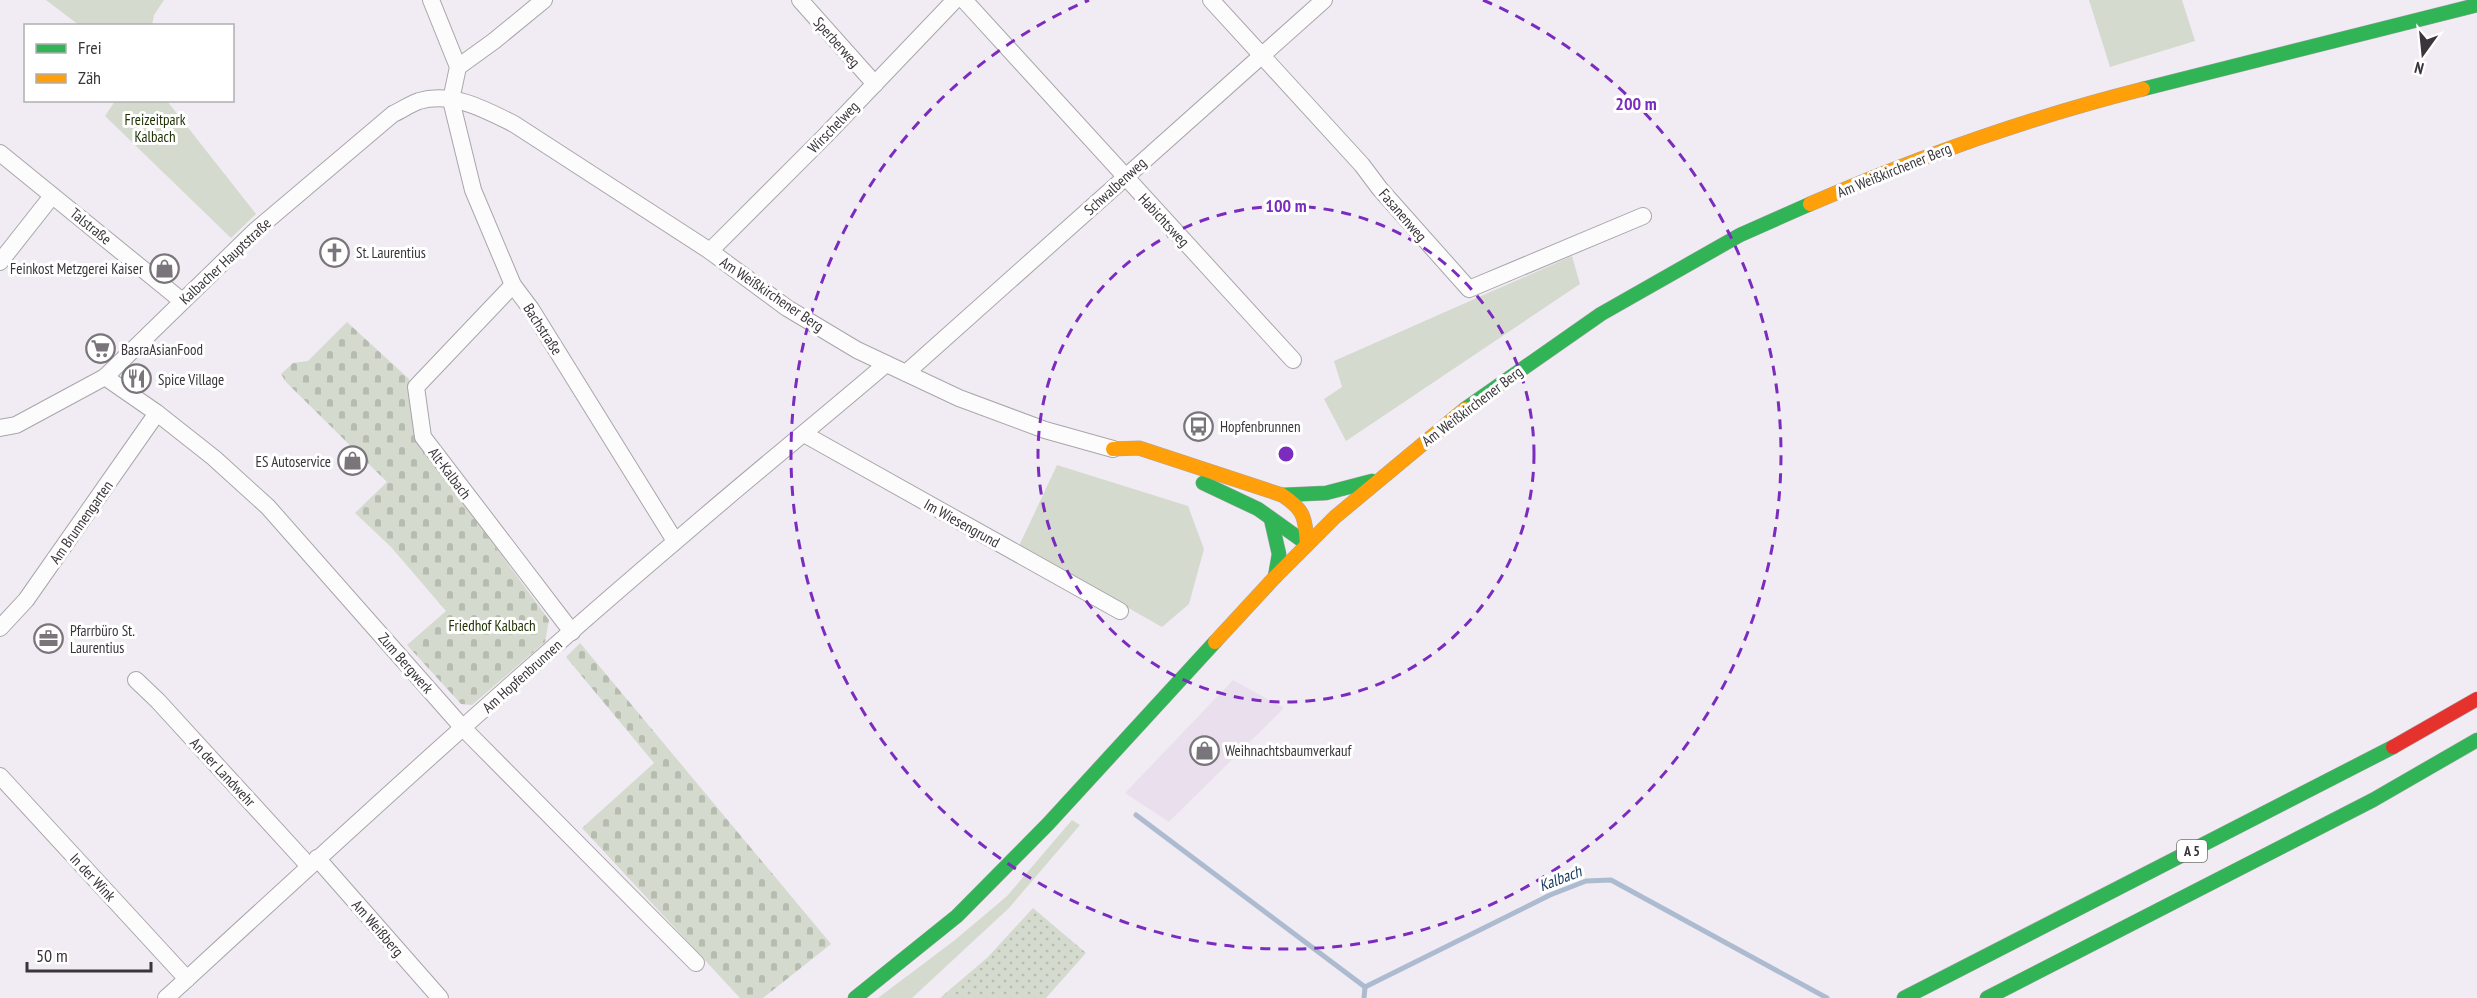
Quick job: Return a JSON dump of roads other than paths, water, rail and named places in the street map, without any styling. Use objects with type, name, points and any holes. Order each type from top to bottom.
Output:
[{"type":"main road","name":"Am Weißkirchener Berg","points":[[1307,544],[1377,480],[1474,402],[1601,314],[1740,235],[1882,172],[2029,120],[2477,5]]},
{"type":"main road","name":"Am Weißkirchener Berg","points":[[1113,449],[1139,448],[1282,495],[1298,505],[1304,516],[1307,544]]},
{"type":"main road","name":"Am Weißkirchener Berg","points":[[1113,449],[1133,460],[1223,490],[1288,529],[1307,544]]},
{"type":"main road","name":"Am Weißkirchener Berg","points":[[1282,495],[1326,493],[1377,480]]},
{"type":"main road","points":[[1271,519],[1279,554],[1275,577]]},
{"type":"main road","points":[[855,998],[957,916],[1055,816],[1307,544]]},
{"type":"main road","name":"A 5","points":[[1904,998],[2383,753],[2477,699]]},
{"type":"main road","name":"A 5","points":[[1987,998],[2373,800],[2477,740]]},
{"type":"street","points":[[431,0],[458,67],[451,100]]},
{"type":"street","points":[[458,67],[544,0]]},
{"type":"street","name":"Sperberweg","points":[[800,0],[875,84]]},
{"type":"street","name":"Wirschelweg","points":[[710,251],[955,0]]},
{"type":"street","name":"Habichtsweg","points":[[964,0],[1293,360]]},
{"type":"street","name":"Fasanenweg","points":[[1210,0],[1362,165],[1380,189],[1469,289],[1643,216]]},
{"type":"street","name":"Schwalbenweg","points":[[906,373],[1324,0]]},
{"type":"street","name":"Am Weißkirchener Berg","points":[[451,100],[480,107],[514,124],[710,251],[787,308],[857,350],[991,410],[1045,430],[1113,449]]},
{"type":"street","name":"Bachstraße","points":[[451,100],[473,190],[513,285],[531,309],[675,541]]},
{"type":"street","name":"Kalbacher Hauptstraße","points":[[0,428],[16,425],[105,377],[256,230],[393,114],[420,101],[451,100]]},
{"type":"street","name":"Talstraße","points":[[0,153],[182,301]]},
{"type":"street","points":[[0,261],[52,196]]},
{"type":"street","name":"Alt-Kalbach","points":[[513,285],[416,387],[418,409],[423,437],[572,632]]},
{"type":"street","name":"Am Hopfenbrunnen","points":[[166,998],[312,861],[675,541],[886,364]]},
{"type":"street","name":"Zum Bergwerk","points":[[105,377],[157,413],[214,458],[268,507],[464,728],[696,963]]},
{"type":"street","name":"Am Brunnengarten","points":[[0,628],[26,600],[157,413]]},
{"type":"street","name":"Im Wiesengrund","points":[[804,434],[1120,611]]},
{"type":"street","name":"An der Landwehr","points":[[136,680],[312,861]]},
{"type":"street","name":"In der Wink","points":[[0,776],[187,979]]},
{"type":"street","name":"Am Weißberg","points":[[312,861],[440,998]]},
{"type":"waterway","name":"Kalbach","points":[[1136,815],[1365,987],[1550,895],[1586,881],[1611,880],[1827,998]]},
{"type":"waterway","name":"Kalbach","points":[[1364,998],[1365,987]]},
{"type":"place","name":"St. Laurentius","points":[[335,252]]},
{"type":"place","name":"Feinkost Metzgerei Kaiser","points":[[164,268]]},
{"type":"place","name":"BasraAsianFood","points":[[100,349]]},
{"type":"place","name":"Spice Village","points":[[137,379]]},
{"type":"place","name":"Hopfenbrunnen","points":[[1199,426]]},
{"type":"place","name":"ES Autoservice","points":[[352,461]]},
{"type":"place","name":"Pfarrbüro St. Laurentius","points":[[49,639]]},
{"type":"place","name":"Weihnachtsbaumverkauf","points":[[1204,750]]},
{"type":"park label","name":"Freizeitpark Kalbach","points":[[155,128]]},
{"type":"park label","name":"Friedhof Kalbach","points":[[492,625]]}]
